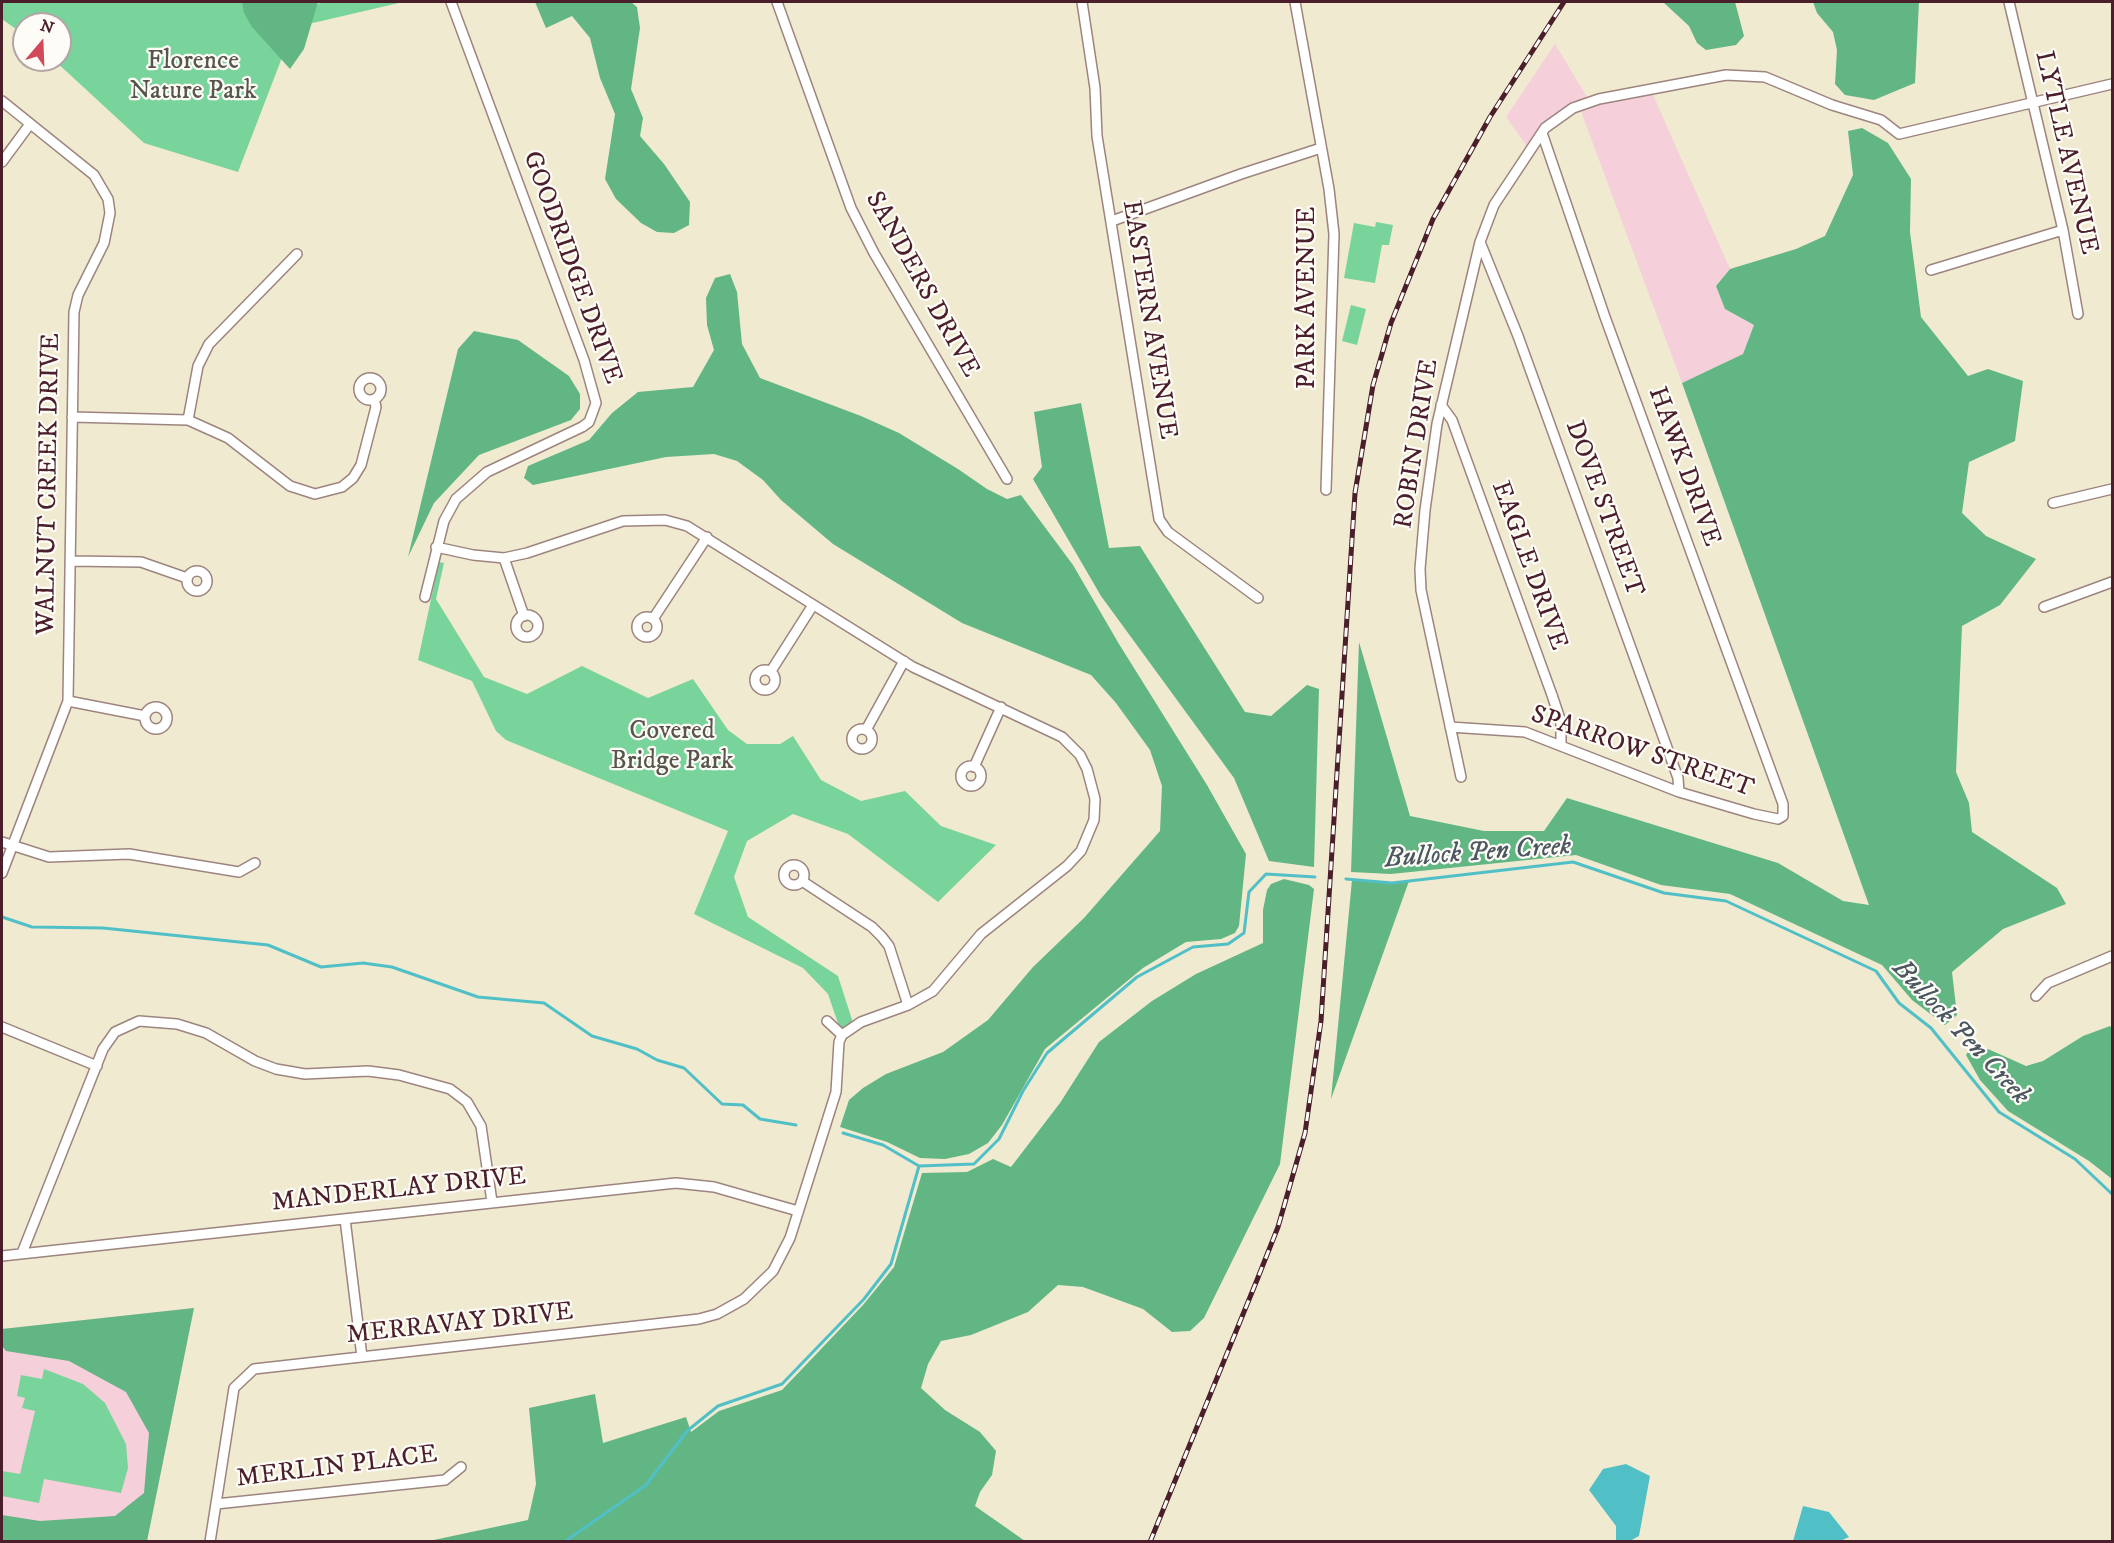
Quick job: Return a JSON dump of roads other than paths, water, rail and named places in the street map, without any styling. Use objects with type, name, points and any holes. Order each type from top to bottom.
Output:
[{"type":"street","name":"GOODRIDGE DRIVE","points":[[424,597],[447,513],[456,499],[487,472],[582,428],[589,422],[596,403],[584,360],[451,2]]},
{"type":"street","name":"SANDERS DRIVE","points":[[777,2],[851,208],[874,253],[1007,479]]},
{"type":"street","name":"EASTERN AVENUE","points":[[1082,2],[1095,88],[1097,136],[1160,519],[1168,532],[1258,598]]},
{"type":"street","name":"PARK AVENUE","points":[[1295,2],[1334,234],[1326,490]]},
{"type":"street","name":"LYTLE AVENUE","points":[[2009,2],[2063,231],[2078,314]]},
{"type":"street","name":"ROBIN DRIVE","points":[[1461,777],[1427,622],[1420,569],[1425,510],[1441,405],[1480,242],[1494,205],[1542,133],[1558,117],[1579,105],[1632,91],[1726,75],[1765,77],[1832,105],[1881,120],[1899,134],[2032,104]]},
{"type":"street","points":[[2032,104],[2112,84]]},
{"type":"street","name":"WALNUT CREEK DRIVE","points":[[2,101],[94,175],[108,199],[110,213],[104,243],[78,295],[74,312],[68,701],[2,873]]},
{"type":"street","points":[[2,162],[30,124]]},
{"type":"street","name":"HAWK DRIVE","points":[[1542,133],[1601,305],[1783,804],[1783,816]]},
{"type":"street","points":[[1112,221],[1241,174],[1321,148]]},
{"type":"street","points":[[1931,270],[2063,231]]},
{"type":"street","name":"DOVE STREET","points":[[1480,242],[1518,336],[1678,778],[1679,792]]},
{"type":"street","points":[[188,420],[198,366],[209,344],[297,254]]},
{"type":"street","points":[[72,417],[188,420],[228,438],[290,486],[315,494],[342,486],[357,471],[365,454],[376,408],[374,399]]},
{"type":"street","name":"EAGLE DRIVE","points":[[1441,405],[1452,420],[1552,695],[1561,722],[1561,744]]},
{"type":"street","points":[[2053,503],[2112,489]]},
{"type":"street","points":[[436,547],[473,555],[504,558],[527,553],[623,520],[643,518],[665,520],[687,526],[904,661],[1062,737],[1080,755],[1087,769],[1095,799],[1091,832],[1081,851],[1067,866],[981,934],[933,991],[908,1005],[861,1022],[842,1035],[827,1021]]},
{"type":"street","points":[[653,619],[707,537]]},
{"type":"street","points":[[504,558],[524,616]]},
{"type":"street","points":[[71,561],[141,562],[156,565],[187,578]]},
{"type":"street","points":[[2044,607],[2112,582]]},
{"type":"street","points":[[771,671],[813,605]]},
{"type":"street","points":[[866,730],[904,661]]},
{"type":"street","points":[[68,701],[145,716]]},
{"type":"street","points":[[974,767],[1001,708]]},
{"type":"street","name":"SPARROW STREET","points":[[1450,728],[1515,730],[1561,744],[1599,763],[1679,792],[1754,814],[1778,819],[1783,816]]},
{"type":"street","points":[[2,843],[49,857],[129,855],[239,872],[255,863]]},
{"type":"street","points":[[802,881],[872,927],[882,937],[889,946],[908,1005]]},
{"type":"street","points":[[2036,996],[2048,983],[2112,956]]},
{"type":"street","points":[[22,1253],[103,1049],[115,1032],[130,1023],[148,1020],[177,1024],[206,1033],[276,1070],[305,1074],[369,1071],[410,1076],[438,1084],[467,1102],[481,1126],[492,1202]]},
{"type":"street","points":[[2,1027],[97,1066]]},
{"type":"street","name":"MERRAVAY DRIVE","points":[[210,1542],[232,1397],[238,1382],[254,1369],[648,1326],[717,1314],[744,1299],[773,1271],[790,1238],[836,1092],[839,1042],[842,1035]]},
{"type":"street","name":"MANDERLAY DRIVE","points":[[2,1256],[676,1183],[714,1187],[798,1211]]},
{"type":"street","points":[[345,1219],[362,1357]]},
{"type":"street","name":"MERLIN PLACE","points":[[216,1504],[445,1480],[461,1467]]},
{"type":"water","points":[[1626,1464],[1650,1476],[1639,1536],[1630,1541],[1616,1541],[1616,1526],[1589,1490],[1603,1469]]},
{"type":"water","points":[[1803,1506],[1829,1512],[1849,1537],[1840,1541],[1793,1541]]},
{"type":"waterway","name":"Bullock Pen Creek","points":[[1346,879],[1392,883],[1573,862],[1664,893],[1726,901],[1876,971],[1899,1003],[1931,1028],[1999,1112],[2075,1159],[2112,1194]]},
{"type":"waterway","points":[[567,1540],[646,1485],[687,1431],[718,1406],[782,1384],[864,1299],[891,1264],[919,1166],[974,1164],[999,1139],[1023,1091],[1047,1053],[1137,977],[1193,947],[1228,944],[1244,933],[1249,892],[1266,874],[1315,877]]},
{"type":"waterway","points":[[2,917],[32,927],[103,928],[268,945],[321,967],[363,963],[392,967],[478,997],[544,1003],[592,1036],[637,1049],[657,1060],[684,1068],[722,1104],[743,1105],[760,1119],[796,1125]]},
{"type":"waterway","points":[[843,1133],[883,1145],[919,1166]]},
{"type":"railway","points":[[1150,1542],[1278,1227],[1305,1133],[1321,1021],[1355,493],[1373,385],[1391,323],[1433,219],[1490,117],[1564,2]]},
{"type":"park label","name":"Florence Nature Park","points":[[193,78]]},
{"type":"park label","name":"Covered Bridge Park","points":[[672,748]]}]
